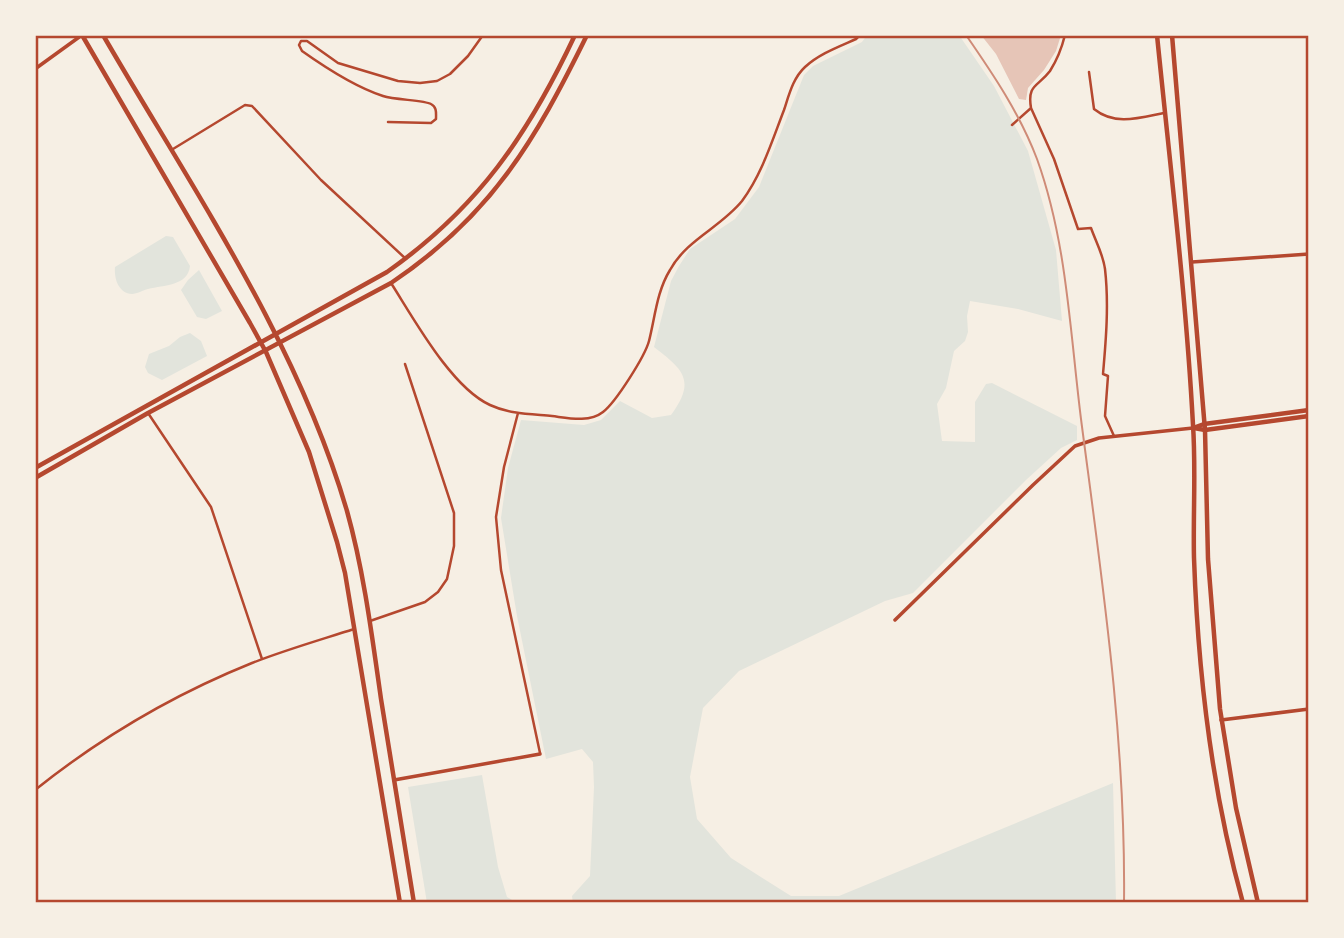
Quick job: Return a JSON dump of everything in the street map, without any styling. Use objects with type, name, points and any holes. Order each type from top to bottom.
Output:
[{"type":"main road","points":[[82,35],[261,343],[309,452],[345,573],[400,903]]},
{"type":"main road","points":[[103,35],[281,344],[321,436],[346,510],[361,571],[414,903]]},
{"type":"main road","points":[[1157,35],[1181,252],[1193,428],[1194,559],[1206,710],[1222,809],[1243,903]]},
{"type":"main road","points":[[1172,35],[1205,430],[1208,559],[1221,720],[1236,808],[1258,903]]},
{"type":"main road","points":[[35,468],[276,335],[406,259],[457,215],[495,174],[522,133],[571,36],[584,38],[543,121],[504,180],[480,208],[428,258],[391,283],[148,413],[35,478]]},
{"type":"main road","points":[[1193,428],[1204,424],[1309,410]]},
{"type":"main road","points":[[1193,428],[1205,430],[1309,416]]},
{"type":"street","points":[[35,69],[82,35]]},
{"type":"street","points":[[388,122],[430,123],[436,118],[435,106],[429,102],[404,101],[382,96],[358,85],[302,51],[299,45],[301,41],[307,41],[338,63],[398,81],[420,83],[450,74],[483,35]]},
{"type":"street","points":[[391,283],[460,383],[490,406],[517,413],[583,419],[603,413],[622,388],[648,344],[669,271],[685,248],[730,215],[754,181],[794,80],[812,61],[860,35]]},
{"type":"street","points":[[1065,35],[1049,71],[1030,92],[1031,108],[1054,159],[1078,229],[1091,228],[1097,247],[1101,250],[1105,269],[1107,328],[1103,374],[1108,376],[1105,416],[1114,437]]},
{"type":"street","points":[[1088,72],[1094,108],[1100,114],[1120,120],[1164,113]]},
{"type":"street","points":[[170,151],[245,105],[252,106],[321,180],[406,259]]},
{"type":"street","points":[[1012,125],[1031,108]]},
{"type":"street","points":[[1192,262],[1309,254]]},
{"type":"street","points":[[370,621],[425,602],[438,592],[447,579],[454,546],[454,513],[405,364]]},
{"type":"street","points":[[148,413],[211,507],[263,659]]},
{"type":"street","points":[[394,780],[540,754],[501,570],[496,517],[517,413]]},
{"type":"street","points":[[895,620],[1076,446],[1099,438],[1193,428]]},
{"type":"street","points":[[35,790],[144,716],[181,696],[263,659],[354,629]]},
{"type":"street","points":[[1221,720],[1309,709]]},
{"type":"shaded area","points":[[867,35],[959,35],[994,86],[1028,151],[1056,250],[1062,321],[1018,309],[970,301],[968,332],[965,341],[954,351],[946,388],[937,404],[942,441],[975,442],[975,402],[986,384],[992,383],[1077,426],[1077,440],[1061,448],[1026,480],[913,593],[885,601],[739,671],[703,708],[690,777],[697,819],[731,858],[791,896],[839,896],[1113,783],[1116,903],[573,903],[572,896],[590,876],[593,762],[582,749],[546,759],[517,616],[501,518],[508,468],[521,420],[584,425],[601,420],[620,401],[652,418],[671,415],[683,393],[683,377],[673,363],[654,347],[671,281],[690,249],[735,219],[759,187],[804,75],[813,66],[862,42]]},
{"type":"shaded area","points":[[166,236],[173,237],[190,266],[185,277],[174,283],[134,294],[123,291],[116,280],[115,267]]},
{"type":"shaded area","points":[[199,270],[222,311],[206,319],[197,317],[181,290]]},
{"type":"shaded area","points":[[190,333],[201,341],[207,356],[162,380],[148,373],[145,367],[149,354]]},
{"type":"shaded area","points":[[482,775],[498,867],[507,897],[517,903],[427,903],[408,787]]},
{"type":"building","points":[[981,35],[1061,35],[1056,51],[1028,88],[1026,100],[1019,99],[996,54]]},
{"type":"railway","points":[[966,35],[1023,126],[1037,159],[1055,222],[1066,287],[1111,660],[1121,781],[1124,903]]}]
